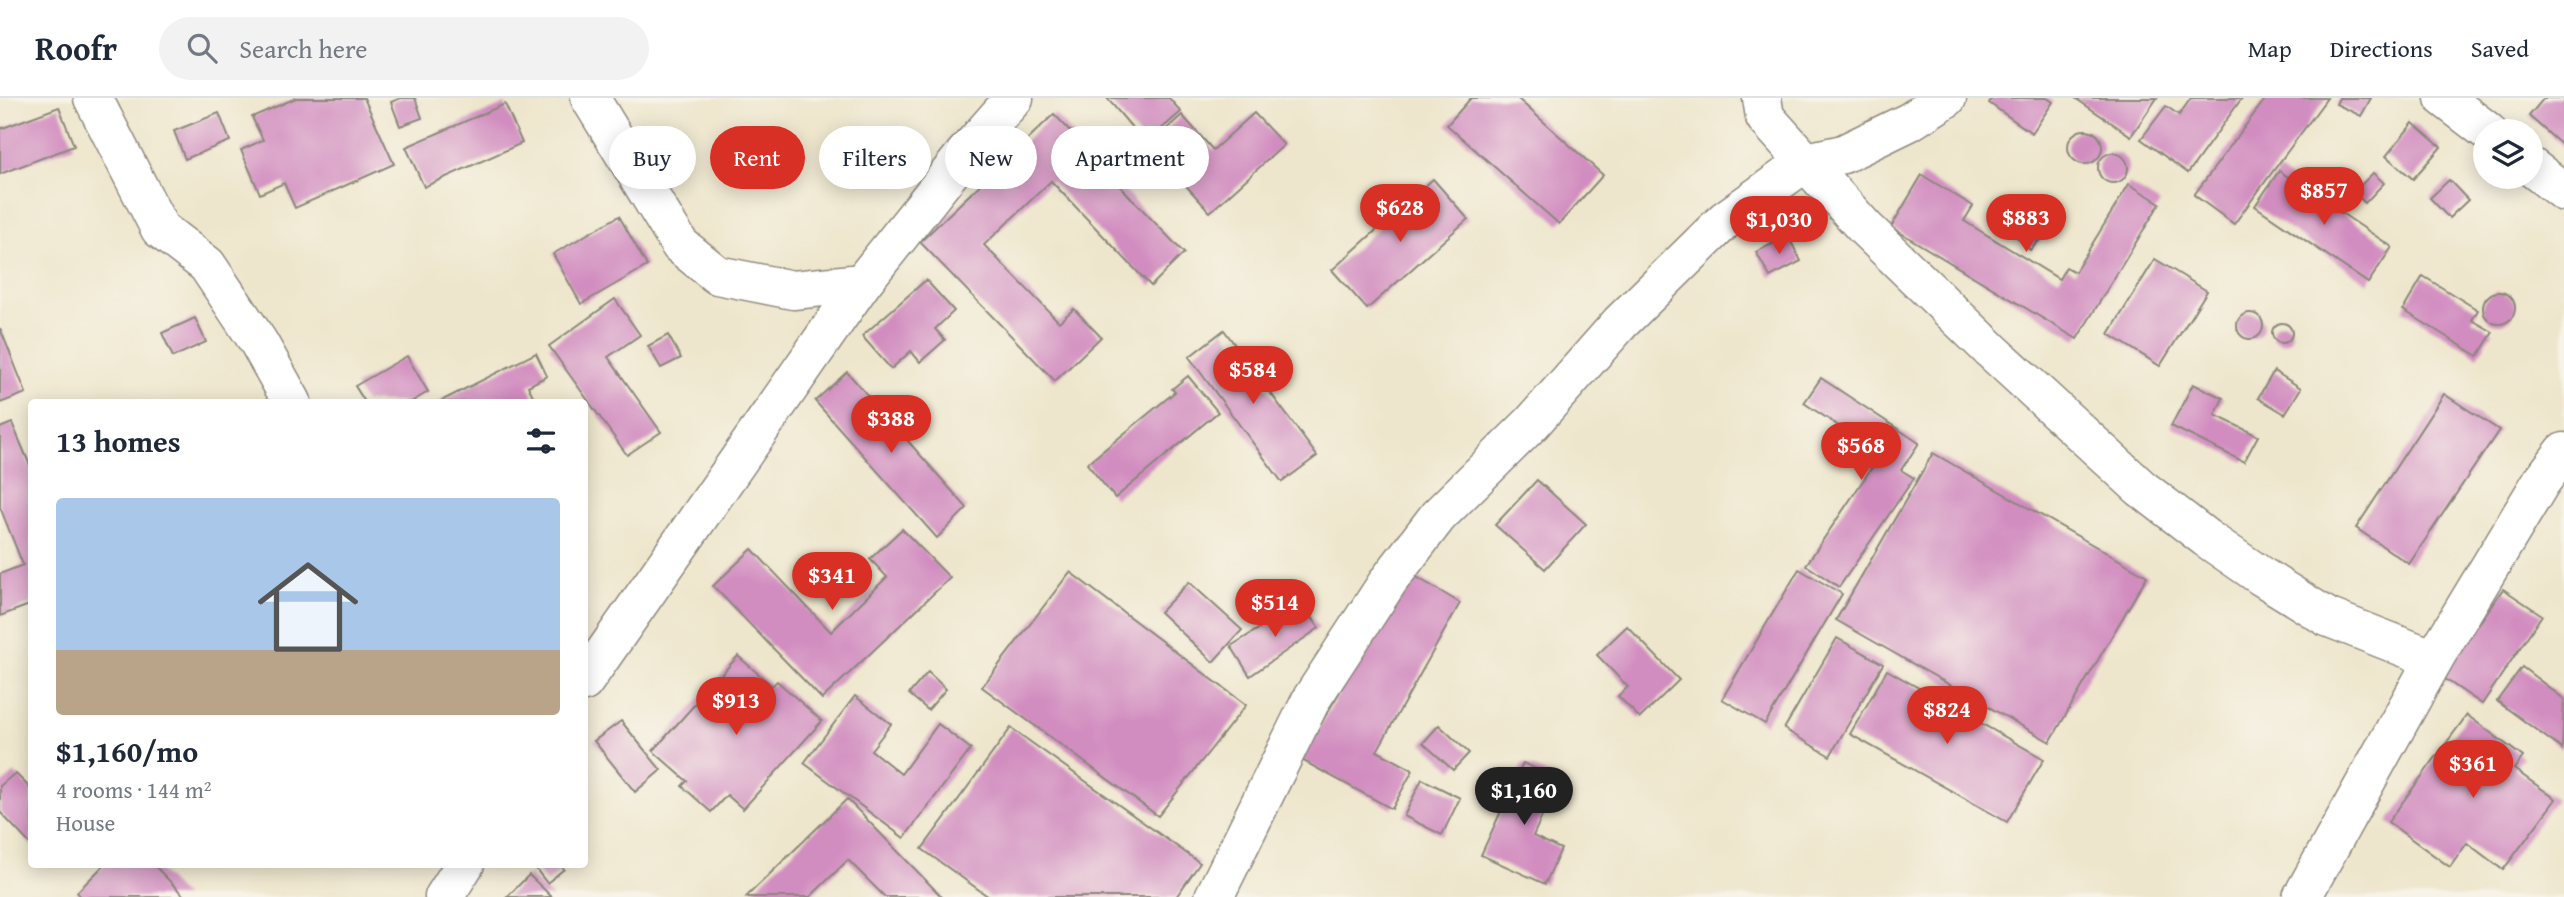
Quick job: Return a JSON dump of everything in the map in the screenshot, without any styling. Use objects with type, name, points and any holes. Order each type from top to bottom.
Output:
[{"type":"street","points":[[93,98],[160,229],[207,265],[259,343],[290,399]]},
{"type":"street","points":[[590,98],[680,245],[717,275],[793,290],[862,283]]},
{"type":"street","points":[[588,676],[862,283],[964,155],[1014,98]]},
{"type":"street","points":[[1762,98],[1765,117],[1865,228],[1992,351],[2141,488],[2250,569],[2327,617],[2434,659]]},
{"type":"street","points":[[1214,897],[1312,698],[1389,580],[1438,516],[1532,423],[1584,362],[1725,220],[1806,162],[1843,154],[1909,122],[1947,98]]},
{"type":"street","points":[[2444,98],[2473,120]]},
{"type":"street","points":[[2543,176],[2564,192]]},
{"type":"street","points":[[2301,897],[2434,659],[2542,482],[2564,452]]},
{"type":"street","points":[[444,897],[462,868]]},
{"type":"building","points":[[296,98],[364,98],[394,164],[295,208],[284,183],[260,194],[241,150],[263,140],[252,117]]},
{"type":"building","points":[[401,98],[415,98],[422,118],[400,126],[391,102]]},
{"type":"building","points":[[1107,98],[1169,98],[1181,112],[1165,126],[1131,126]]},
{"type":"building","points":[[1471,98],[1517,98],[1603,175],[1559,224],[1447,125]]},
{"type":"building","points":[[1992,98],[2047,98],[2053,102],[2032,133],[1989,103]]},
{"type":"building","points":[[2075,98],[2157,98],[2131,136]]},
{"type":"building","points":[[2191,98],[2242,98],[2188,173],[2141,139],[2166,106],[2179,115]]},
{"type":"building","points":[[2266,98],[2327,98],[2234,224],[2194,195]]},
{"type":"building","points":[[2339,98],[2371,98],[2361,116],[2336,104]]},
{"type":"building","points":[[2544,98],[2564,98],[2564,147],[2543,128],[2543,119],[2532,119],[2529,116]]},
{"type":"building","points":[[505,104],[522,143],[424,187],[406,147]]},
{"type":"building","points":[[59,107],[74,146],[0,174],[0,129]]},
{"type":"building","points":[[219,113],[230,141],[185,159],[174,131]]},
{"type":"building","points":[[1254,113],[1284,145],[1210,212],[1189,189],[1209,189],[1209,145],[1213,150]]},
{"type":"building","points":[[1054,114],[1065,126],[1051,126],[1051,181],[984,245],[1059,322],[1074,309],[1101,337],[1055,381],[920,242],[975,189],[1037,189],[1037,130]]},
{"type":"building","points":[[1182,115],[1192,126],[1170,126]]},
{"type":"building","points":[[2413,123],[2441,147],[2413,179],[2386,156]]},
{"type":"building","points":[[2085,130],[2097,135],[2102,147],[2097,159],[2085,164],[2073,159],[2068,147],[2073,135]]},
{"type":"building","points":[[2113,153],[2119,154],[2127,162],[2127,174],[2119,182],[2113,183],[2107,182],[2099,174],[2098,168],[2099,162],[2107,154]]},
{"type":"building","points":[[2279,171],[2392,247],[2368,283],[2255,206]]},
{"type":"building","points":[[2373,173],[2384,183],[2365,203],[2354,192]]},
{"type":"building","points":[[1922,175],[1973,206],[1964,221],[2059,279],[2066,267],[2075,272],[2129,184],[2160,203],[2077,339],[1891,227]]},
{"type":"building","points":[[1433,179],[1468,219],[1367,309],[1332,270]]},
{"type":"building","points":[[2449,180],[2468,200],[2449,218],[2430,198]]},
{"type":"building","points":[[1059,189],[1123,189],[1184,253],[1151,286]]},
{"type":"building","points":[[2046,204],[2061,218],[2030,250],[2015,235]]},
{"type":"building","points":[[619,216],[647,266],[581,304],[553,254]]},
{"type":"building","points":[[1788,236],[1801,261],[1770,277],[1756,252]]},
{"type":"building","points":[[2155,259],[2207,291],[2160,366],[2109,334]]},
{"type":"building","points":[[2423,276],[2478,310],[2472,320],[2493,332],[2478,356],[2403,310]]},
{"type":"building","points":[[926,280],[954,311],[935,329],[945,340],[920,362],[911,351],[891,369],[862,336]]},
{"type":"building","points":[[2499,292],[2510,297],[2515,308],[2510,319],[2499,324],[2488,319],[2483,308],[2488,297]]},
{"type":"building","points":[[615,299],[640,335],[608,357],[661,432],[627,455],[549,346]]},
{"type":"building","points":[[2250,313],[2259,317],[2263,326],[2259,335],[2250,339],[2241,335],[2237,326],[2241,317]]},
{"type":"building","points":[[195,318],[206,342],[173,357],[162,333]]},
{"type":"building","points":[[2282,323],[2289,326],[2292,333],[2289,340],[2282,343],[2275,340],[2272,333],[2275,326]]},
{"type":"building","points":[[0,328],[26,393],[0,403]]},
{"type":"building","points":[[1224,330],[1317,456],[1282,482],[1189,357]]},
{"type":"building","points":[[668,335],[681,358],[661,368],[648,346]]},
{"type":"building","points":[[536,353],[547,376],[528,386],[534,399],[445,399]]},
{"type":"building","points":[[407,356],[428,392],[416,399],[363,399],[355,386]]},
{"type":"building","points":[[2274,371],[2301,388],[2285,414],[2258,398]]},
{"type":"building","points":[[847,372],[967,508],[937,538],[815,401]]},
{"type":"building","points":[[1188,376],[1218,412],[1115,498],[1087,464],[1175,392],[1172,389]]},
{"type":"building","points":[[1821,378],[1919,443],[1901,470],[1914,478],[1839,587],[1806,565],[1881,454],[1804,403]]},
{"type":"building","points":[[2193,384],[2223,398],[2215,415],[2258,436],[2244,462],[2171,426]]},
{"type":"building","points":[[2444,394],[2499,430],[2409,564],[2356,528]]},
{"type":"building","points":[[12,423],[28,461],[28,606],[0,616],[0,574],[23,565],[0,507],[0,428]]},
{"type":"building","points":[[1933,453],[2147,576],[2050,742],[1836,620]]},
{"type":"building","points":[[1537,480],[1586,524],[1545,569],[1495,525]]},
{"type":"building","points":[[902,529],[950,578],[822,699],[713,586],[752,549],[831,632],[887,577],[870,559]]},
{"type":"building","points":[[1799,569],[1842,594],[1765,724],[1722,699]]},
{"type":"building","points":[[1070,572],[1246,705],[1158,816],[982,687]]},
{"type":"building","points":[[1410,573],[1460,603],[1377,751],[1413,770],[1392,809],[1300,759]]},
{"type":"building","points":[[1189,582],[1242,630],[1213,662],[1160,612]]},
{"type":"building","points":[[2503,589],[2542,615],[2482,704],[2442,677]]},
{"type":"building","points":[[1302,602],[1319,628],[1250,676],[1231,646]]},
{"type":"building","points":[[1627,626],[1679,680],[1640,718],[1618,696],[1628,687],[1597,655]]},
{"type":"building","points":[[1837,638],[1883,664],[1830,756],[1784,729]]},
{"type":"building","points":[[738,656],[772,686],[777,681],[822,721],[743,809],[727,795],[711,812],[682,786],[687,781],[653,751]]},
{"type":"building","points":[[2522,667],[2564,699],[2562,749],[2497,701]]},
{"type":"building","points":[[1887,670],[2044,759],[2007,822],[1850,734]]},
{"type":"building","points":[[928,672],[946,689],[928,710],[909,694]]},
{"type":"building","points":[[855,696],[891,724],[871,750],[901,774],[938,724],[971,749],[904,838],[804,763]]},
{"type":"building","points":[[2467,715],[2523,757],[2514,769],[2556,799],[2503,870],[2467,843],[2450,867],[2388,822]]},
{"type":"building","points":[[621,721],[661,770],[635,792],[594,741]]},
{"type":"building","points":[[1439,725],[1469,753],[1453,770],[1423,743]]},
{"type":"building","points":[[1011,728],[1200,863],[1176,897],[989,897],[922,849]]},
{"type":"building","points":[[1523,763],[1559,779],[1533,836],[1561,849],[1545,884],[1481,855]]},
{"type":"building","points":[[15,773],[28,786],[28,842],[0,812],[0,786]]},
{"type":"building","points":[[1422,779],[1460,798],[1442,835],[1404,816]]},
{"type":"building","points":[[847,799],[942,897],[885,897],[848,860],[810,897],[746,897]]},
{"type":"building","points":[[101,868],[157,868],[185,897],[81,897],[77,892]]},
{"type":"building","points":[[535,868],[563,868],[564,869],[547,883]]},
{"type":"building","points":[[529,875],[552,897],[507,897]]}]
